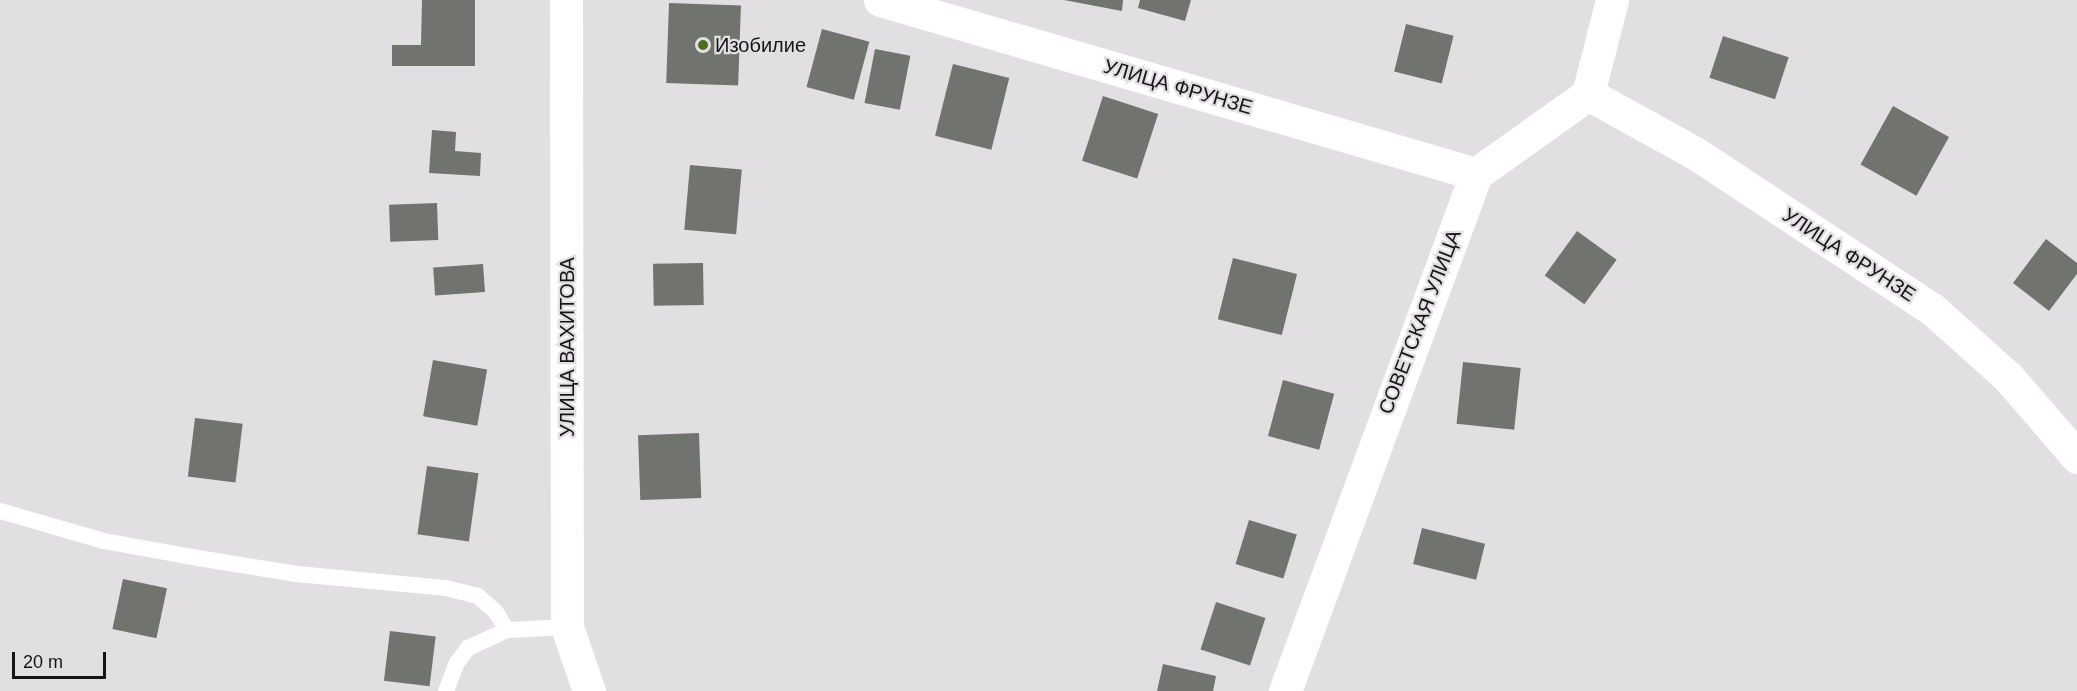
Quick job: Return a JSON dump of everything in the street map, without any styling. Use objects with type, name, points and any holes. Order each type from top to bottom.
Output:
[{"type":"street","name":"УЛИЦА ВАХИТОВА","points":[[566,0],[567,627],[589,691]]},
{"type":"street","name":"УЛИЦА ФРУНЗЕ","points":[[880,0],[1476,174]]},
{"type":"street","points":[[1476,174],[1588,94],[1612,0]]},
{"type":"street","name":"УЛИЦА ФРУНЗЕ","points":[[1588,94],[1695,153],[1932,309],[2008,377],[2077,457]]},
{"type":"street","name":"СОВЕТСКАЯ УЛИЦА","points":[[1285,691],[1476,174]]},
{"type":"lane","points":[[0,511],[104,541],[198,558],[297,574],[446,588],[478,596],[496,612],[507,630]]},
{"type":"lane","points":[[446,691],[457,663],[468,648],[507,630],[567,627]]},
{"type":"building","points":[[422,0],[475,0],[475,66],[392,66],[392,45],[421,45]]},
{"type":"building","points":[[1064,0],[1123,0],[1122,11]]},
{"type":"building","points":[[1140,0],[1191,0],[1185,21],[1138,8]]},
{"type":"building","points":[[669,3],[741,6],[738,85],[666,83]]},
{"type":"building","points":[[1406,24],[1454,36],[1442,83],[1394,72]]},
{"type":"building","points":[[822,29],[869,42],[854,100],[806,87]]},
{"type":"building","points":[[1723,36],[1789,57],[1775,99],[1709,78]]},
{"type":"building","points":[[875,49],[910,56],[900,110],[865,103]]},
{"type":"building","points":[[953,64],[1009,78],[991,150],[935,136]]},
{"type":"building","points":[[1103,96],[1158,114],[1137,179],[1082,161]]},
{"type":"building","points":[[1893,106],[1949,137],[1916,196],[1861,165]]},
{"type":"building","points":[[432,130],[456,132],[455,151],[481,153],[480,176],[429,173]]},
{"type":"building","points":[[690,165],[742,170],[736,234],[684,230]]},
{"type":"building","points":[[437,203],[438,240],[390,242],[389,205]]},
{"type":"building","points":[[1577,231],[1617,260],[1584,304],[1545,275]]},
{"type":"building","points":[[2046,239],[2077,263],[2077,274],[2049,311],[2013,283]]},
{"type":"building","points":[[1233,258],[1297,274],[1282,335],[1218,319]]},
{"type":"building","points":[[703,263],[704,305],[654,306],[653,264]]},
{"type":"building","points":[[483,264],[485,292],[435,295],[433,267]]},
{"type":"building","points":[[433,360],[487,370],[477,426],[423,416]]},
{"type":"building","points":[[1463,362],[1521,368],[1514,430],[1457,424]]},
{"type":"building","points":[[1283,380],[1334,394],[1319,450],[1268,436]]},
{"type":"building","points":[[195,418],[243,424],[235,482],[188,477]]},
{"type":"building","points":[[699,433],[701,498],[640,500],[638,435]]},
{"type":"building","points":[[427,466],[478,473],[469,542],[417,534]]},
{"type":"building","points":[[1249,520],[1297,535],[1283,579],[1236,564]]},
{"type":"building","points":[[1422,528],[1485,544],[1476,580],[1413,564]]},
{"type":"building","points":[[123,579],[167,588],[156,638],[112,629]]},
{"type":"building","points":[[1216,602],[1265,618],[1250,666],[1201,650]]},
{"type":"building","points":[[390,631],[436,637],[430,686],[384,681]]},
{"type":"building","points":[[1163,664],[1216,676],[1213,691],[1157,691]]},
{"type":"place","name":"Изобилие","points":[[703,45]]}]
